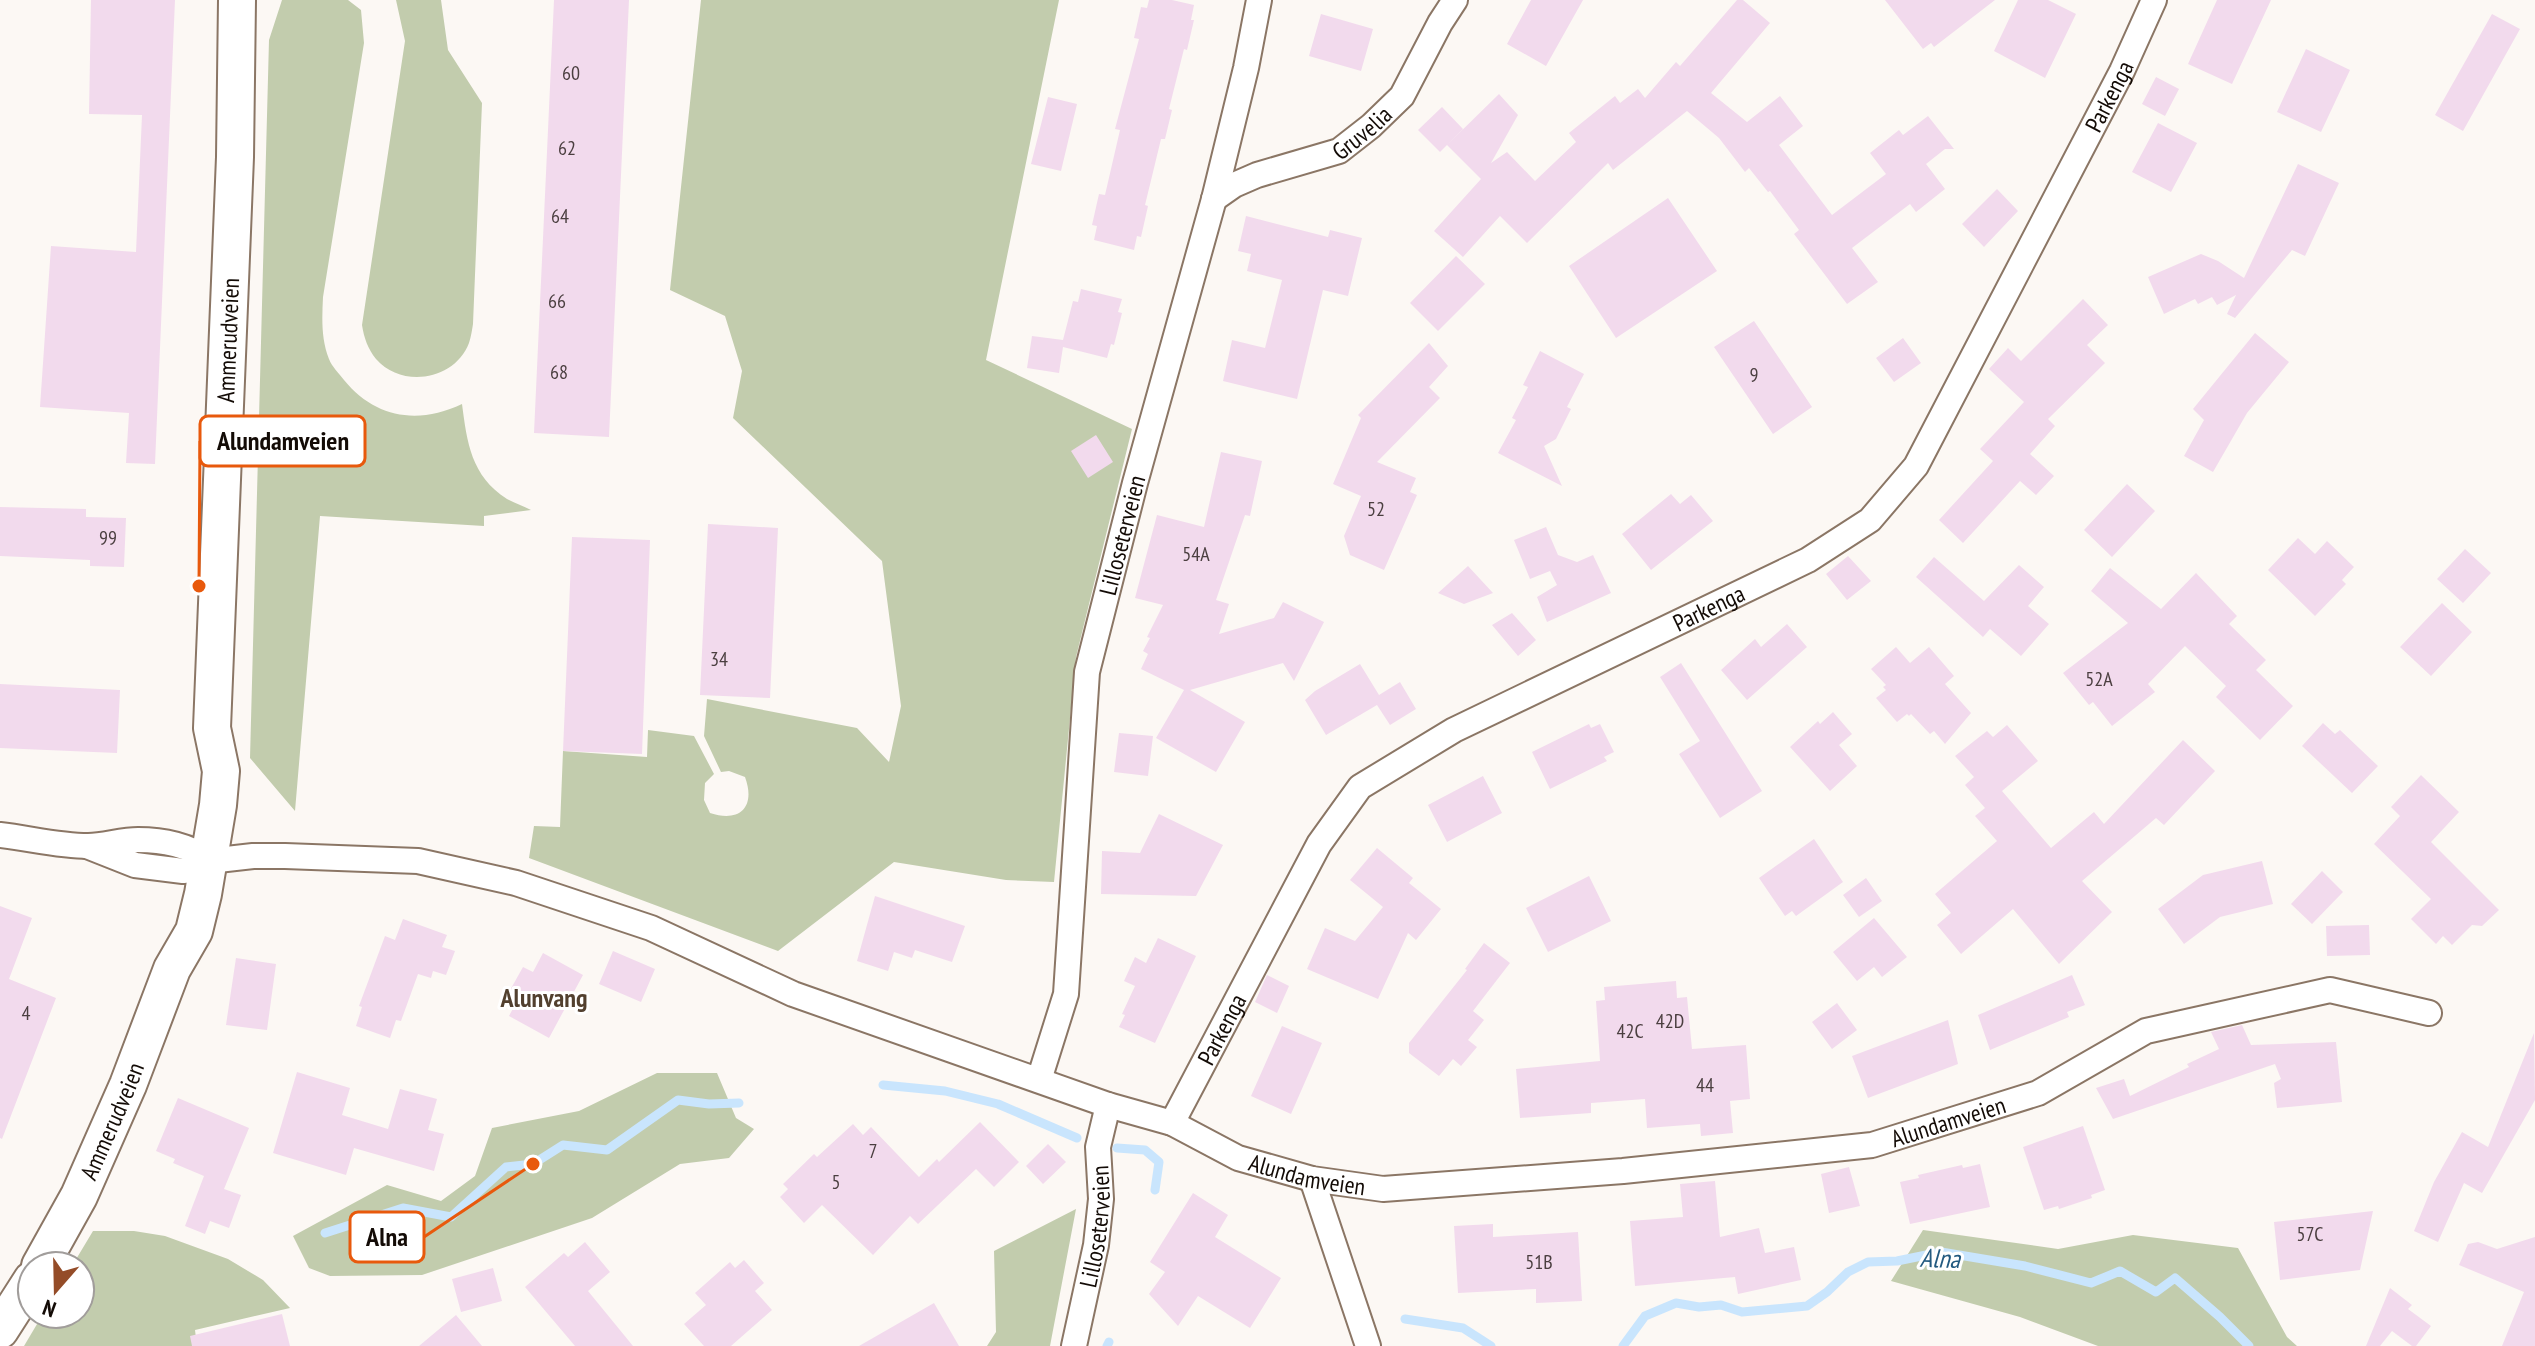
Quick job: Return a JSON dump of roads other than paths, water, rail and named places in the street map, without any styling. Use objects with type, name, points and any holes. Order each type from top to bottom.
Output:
[{"type":"street","name":"Ammerudveien","points":[[49,1250],[79,1196],[142,1052],[172,969],[172,927],[193,860],[199,768],[212,728],[235,157],[237,0]]},
{"type":"street","name":"Lilloseterveien","points":[[1039,1080],[1066,994],[1087,672],[1135,483],[1214,199],[1259,0]]},
{"type":"street","name":"Gruvelia","points":[[1214,199],[1234,185],[1257,175],[1339,151],[1371,126],[1402,96],[1455,0]]},
{"type":"street","name":"Parkenga","points":[[1172,1123],[1319,844],[1360,787],[1454,730],[1808,560],[1870,520],[1916,466],[2122,71],[2154,0]]},
{"type":"street","name":"Alundamveien","points":[[0,835],[87,846],[137,840],[193,860],[285,856],[418,861],[516,883],[651,928],[793,994],[1108,1105],[1172,1123],[1238,1158],[1312,1179],[1383,1189],[1623,1171],[1872,1145],[2038,1093],[2146,1031],[2330,990],[2429,1013]]},
{"type":"street","name":"Lilloseterveien","points":[[1074,1346],[1096,1245],[1101,1199],[1098,1147],[1108,1105]]},
{"type":"street","points":[[1312,1179],[1368,1346]]},
{"type":"street","points":[[0,1330],[16,1305]]},
{"type":"waterway","name":"Alna","points":[[883,1085],[945,1091],[998,1104],[1077,1138]]},
{"type":"waterway","name":"Alna","points":[[325,1233],[403,1208],[451,1217],[506,1167],[533,1164],[563,1145],[607,1150],[678,1100],[709,1104],[739,1103]]},
{"type":"waterway","name":"Alna","points":[[1117,1148],[1145,1150],[1159,1162],[1155,1190]]},
{"type":"waterway","name":"Alna","points":[[1623,1346],[1645,1316],[1676,1303],[1699,1307],[1721,1305],[1742,1312],[1807,1306],[1848,1272],[1868,1262],[1897,1261],[1941,1252],[2025,1266],[2091,1283],[2120,1271],[2156,1292],[2175,1278],[2249,1346]]},
{"type":"waterway","name":"Alna","points":[[1405,1319],[1463,1328],[1491,1346]]},
{"type":"waterway","name":"Alna","points":[[1107,1346],[1109,1342]]},
{"type":"place","name":"Alundamveien","points":[[199,586]]},
{"type":"place","name":"Alna","points":[[533,1164]]},
{"type":"district","name":"Alunvang","points":[[544,997]]}]
